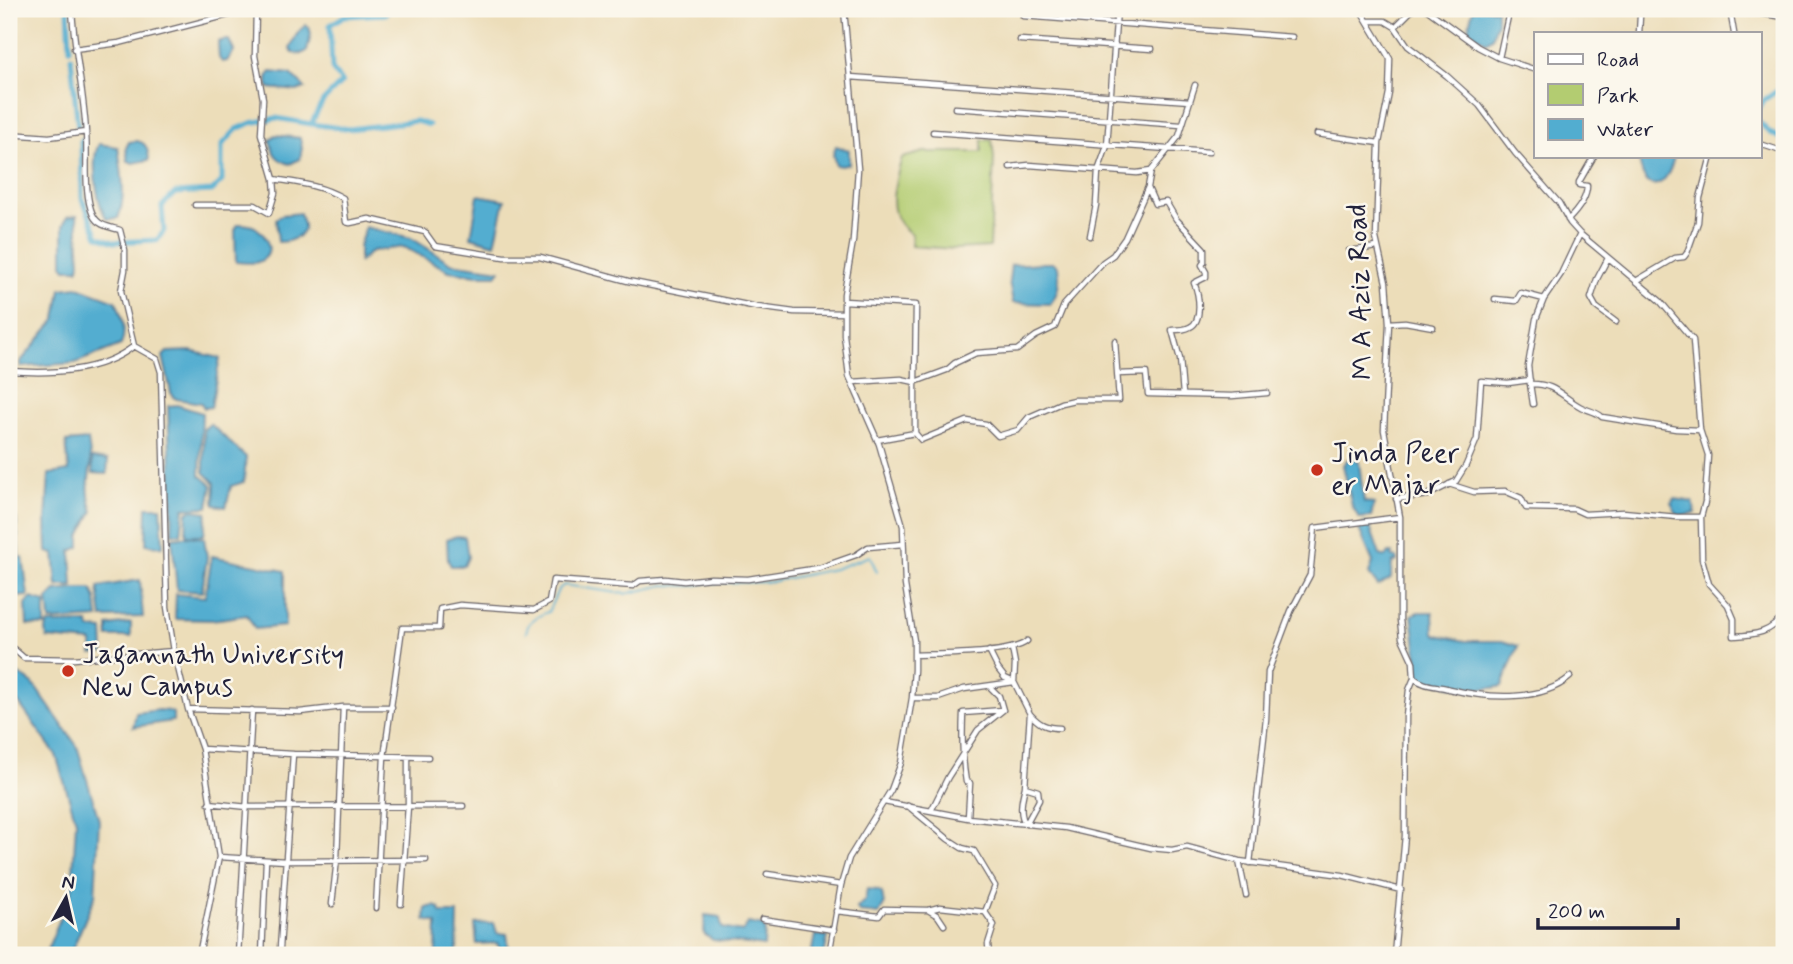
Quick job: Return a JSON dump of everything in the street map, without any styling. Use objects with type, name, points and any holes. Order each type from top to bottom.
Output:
[{"type":"street","points":[[72,9],[93,215],[99,224],[120,230],[125,250],[121,291],[134,346],[157,359],[161,372],[167,607],[188,709],[202,749],[219,857],[199,955]]},
{"type":"street","points":[[74,49],[119,43],[254,9],[255,56],[263,99],[261,135],[274,180],[275,194],[269,213],[255,205],[195,205]]},
{"type":"street","points":[[829,955],[841,885],[849,858],[891,790],[901,763],[912,698],[914,655],[905,585],[903,526],[877,440],[852,382],[844,335],[844,301],[853,242],[858,169],[844,9]]},
{"type":"street","points":[[1090,236],[1096,205],[1098,171],[1107,146],[1117,9]]},
{"type":"street","points":[[1311,9],[1360,9]]},
{"type":"street","name":"M A Aziz Road","points":[[1360,9],[1390,59],[1389,93],[1379,143],[1377,247],[1386,283],[1389,323],[1384,430],[1400,517],[1402,638],[1413,662],[1414,678],[1409,691],[1406,716],[1405,836],[1394,955]]},
{"type":"street","points":[[1395,27],[1413,9]]},
{"type":"street","points":[[1426,9],[1478,47],[1499,58],[1534,69]]},
{"type":"street","points":[[1499,58],[1509,12],[1527,9]]},
{"type":"street","points":[[1734,32],[1730,9],[1784,17]]},
{"type":"street","points":[[1023,16],[1292,37]]},
{"type":"street","points":[[1639,32],[1640,16]]},
{"type":"street","points":[[1369,21],[1384,21],[1395,27],[1408,46],[1479,105],[1559,203],[1580,234],[1660,301],[1693,340],[1700,430],[1708,455],[1705,502],[1701,517],[1702,559],[1709,584],[1728,605],[1734,620],[1734,636],[1756,635],[1768,631],[1784,614]]},
{"type":"street","points":[[1020,40],[1152,49]]},
{"type":"street","points":[[849,76],[1190,101]]},
{"type":"street","points":[[852,382],[901,379],[915,382],[947,370],[976,353],[1017,350],[1036,336],[1055,327],[1064,305],[1119,248],[1147,187],[1151,171],[1178,136],[1195,85]]},
{"type":"street","points":[[955,108],[1181,125]]},
{"type":"street","points":[[9,134],[49,137],[86,132]]},
{"type":"street","points":[[933,132],[1209,152]]},
{"type":"street","points":[[1317,134],[1379,143]]},
{"type":"street","points":[[1762,145],[1784,152]]},
{"type":"street","points":[[1568,220],[1575,213],[1586,192],[1587,186],[1579,185],[1579,182],[1593,158]]},
{"type":"street","points":[[1636,281],[1687,253],[1698,222],[1700,198],[1710,158]]},
{"type":"street","points":[[1010,166],[1151,171]]},
{"type":"street","points":[[274,180],[308,184],[331,191],[343,198],[346,222],[369,219],[425,232],[435,246],[526,259],[540,257],[628,281],[757,307],[794,312],[844,313]]},
{"type":"street","points":[[1147,187],[1155,204],[1166,202],[1176,219],[1204,249],[1205,262],[1202,265],[1206,277],[1194,283],[1199,298],[1195,323],[1191,327],[1172,330],[1180,359],[1183,394]]},
{"type":"street","points":[[1533,404],[1528,366],[1536,319],[1580,234]]},
{"type":"street","points":[[1349,251],[1377,247]]},
{"type":"street","points":[[1608,258],[1591,298],[1596,307],[1616,322]]},
{"type":"street","points":[[1495,299],[1516,301],[1521,293],[1544,299]]},
{"type":"street","points":[[844,301],[916,305],[915,433],[921,440],[967,421],[986,424],[992,433],[998,436],[1018,430],[1029,417],[1061,403],[1074,400],[1118,400],[1115,341]]},
{"type":"street","points":[[1389,323],[1405,322],[1433,327]]},
{"type":"street","points":[[9,371],[80,369],[122,355],[134,346]]},
{"type":"street","points":[[1118,373],[1146,373],[1148,394],[1232,396],[1267,393]]},
{"type":"street","points":[[1396,499],[1427,495],[1456,481],[1477,439],[1481,381],[1541,384],[1553,388],[1577,405],[1597,412],[1602,417],[1676,429],[1700,430]]},
{"type":"street","points":[[877,440],[915,433]]},
{"type":"street","points":[[1449,484],[1474,492],[1505,491],[1521,498],[1526,508],[1574,509],[1585,514],[1623,512],[1701,517]]},
{"type":"street","points":[[1250,863],[1266,719],[1268,672],[1291,611],[1310,575],[1314,528],[1400,517]]},
{"type":"street","points":[[376,908],[384,757],[402,628],[439,628],[440,609],[460,605],[534,610],[549,602],[553,580],[632,586],[640,581],[666,579],[747,579],[820,568],[856,555],[868,547],[903,544]]},
{"type":"street","points":[[914,655],[989,651],[1023,646],[1027,642]]},
{"type":"street","points":[[9,645],[24,658],[74,659],[174,651]]},
{"type":"street","points":[[1012,648],[1016,664],[1014,682],[1030,714],[1038,723],[1050,728],[1060,728]]},
{"type":"street","points":[[989,651],[1005,678],[1014,682]]},
{"type":"street","points":[[1414,678],[1423,685],[1460,692],[1519,695],[1538,693],[1562,685],[1570,677]]},
{"type":"street","points":[[912,698],[938,698],[964,689],[1014,682]]},
{"type":"street","points":[[990,686],[999,696],[1003,710]]},
{"type":"street","points":[[188,709],[300,712],[343,707],[392,707]]},
{"type":"street","points":[[332,904],[337,859],[343,707]]},
{"type":"street","points":[[238,955],[252,710]]},
{"type":"street","points":[[932,809],[948,777],[978,730],[1003,710]]},
{"type":"street","points":[[968,818],[970,783],[966,782],[961,744],[963,713],[1003,710]]},
{"type":"street","points":[[1026,824],[1022,820],[1022,799],[1030,714]]},
{"type":"street","points":[[202,749],[428,758]]},
{"type":"street","points":[[280,948],[293,754]]},
{"type":"street","points":[[401,904],[408,806],[408,757]]},
{"type":"street","points":[[1025,787],[1038,790],[1039,800],[1026,824]]},
{"type":"street","points":[[884,802],[932,809],[968,818],[1066,828],[1151,848],[1172,850],[1187,847],[1250,863],[1342,874],[1401,890]]},
{"type":"street","points":[[209,803],[248,807],[463,806]]},
{"type":"street","points":[[907,805],[948,839],[962,848],[974,851],[979,857],[983,870],[995,886],[985,912]]},
{"type":"street","points":[[219,857],[286,861],[426,860]]},
{"type":"street","points":[[262,955],[266,860]]},
{"type":"street","points":[[1239,861],[1246,895]]},
{"type":"street","points":[[767,874],[841,885]]},
{"type":"street","points":[[836,911],[879,916],[884,909],[928,910],[940,907],[985,912],[994,925],[988,944],[989,955]]},
{"type":"street","points":[[928,910],[938,916],[944,925]]},
{"type":"street","points":[[762,919],[834,930]]},
{"type":"green space","points":[[982,140],[992,140],[994,158],[990,247],[955,249],[911,246],[912,234],[897,219],[894,209],[894,189],[902,158],[924,152],[982,152]]},
{"type":"water","points":[[1473,9],[1497,9],[1497,23],[1492,38],[1486,42],[1468,30]]},
{"type":"water","points":[[306,25],[311,34],[307,51],[301,54],[293,53],[290,49],[293,42]]},
{"type":"water","points":[[229,40],[234,51],[227,61],[222,62],[219,58],[218,42]]},
{"type":"water","points":[[271,72],[291,74],[305,88],[297,91],[269,88],[267,77]]},
{"type":"water","points":[[275,135],[300,138],[300,159],[290,164],[281,161],[274,153],[270,140]]},
{"type":"water","points":[[136,141],[145,145],[149,160],[133,163],[128,161],[126,148],[129,142]]},
{"type":"water","points":[[99,144],[118,147],[123,192],[118,218],[107,219],[100,204],[95,171]]},
{"type":"water","points":[[836,146],[849,150],[849,164],[836,165],[833,155]]},
{"type":"water","points":[[1639,158],[1673,158],[1661,182],[1650,183],[1641,169]]},
{"type":"water","points":[[478,195],[505,200],[495,244],[471,237]]},
{"type":"water","points":[[300,213],[304,229],[300,235],[278,242],[276,219],[282,215]]},
{"type":"water","points":[[77,215],[80,263],[78,269],[66,269],[63,264],[63,226],[67,217]]},
{"type":"water","points":[[238,224],[255,227],[263,235],[269,250],[264,259],[256,263],[236,262],[235,230]]},
{"type":"water","points":[[365,227],[411,238],[451,263],[500,270],[496,275],[449,271],[404,247],[372,251],[359,262],[359,247]]},
{"type":"water","points":[[1054,263],[1058,267],[1058,287],[1053,300],[1050,304],[1013,303],[1009,281],[1011,265]]},
{"type":"water","points":[[78,287],[116,301],[124,328],[121,345],[75,363],[21,367],[21,361],[56,319],[61,289]]},
{"type":"water","points":[[190,351],[220,358],[211,407],[204,408],[201,403],[176,399],[171,393],[163,356],[167,352]]},
{"type":"water","points":[[177,405],[202,413],[200,475],[212,485],[208,507],[184,508],[181,534],[172,533],[168,406]]},
{"type":"water","points":[[210,424],[246,457],[244,482],[231,486],[226,507],[214,505],[215,483],[204,472],[204,429]]},
{"type":"water","points":[[88,440],[91,463],[89,490],[93,511],[80,536],[80,547],[71,551],[73,586],[57,586],[54,554],[47,552],[49,474],[69,471],[66,442]]},
{"type":"water","points":[[92,458],[108,460],[107,474],[93,473]]},
{"type":"water","points":[[1352,458],[1359,462],[1364,502],[1374,503],[1371,517],[1359,518],[1352,506],[1343,465]]},
{"type":"water","points":[[1675,499],[1693,502],[1696,513],[1683,516],[1677,514],[1671,503]]},
{"type":"water","points":[[147,507],[161,507],[163,547],[146,544]]},
{"type":"water","points":[[187,512],[207,512],[204,535],[186,535]]},
{"type":"water","points":[[16,518],[19,555],[9,556],[9,519]]},
{"type":"water","points":[[1364,523],[1369,524],[1380,555],[1386,557],[1393,553],[1392,557],[1397,558],[1397,561],[1392,563],[1391,578],[1378,586],[1369,574],[1373,562],[1359,529]]},
{"type":"water","points":[[465,537],[468,557],[464,566],[451,566],[448,560],[447,539]]},
{"type":"water","points":[[172,538],[204,538],[207,557],[202,592],[177,590]]},
{"type":"water","points":[[212,556],[285,571],[285,626],[255,629],[247,615],[212,620],[175,619],[176,594],[205,597]]},
{"type":"water","points":[[23,557],[28,596],[9,597],[9,558]]},
{"type":"water","points":[[140,580],[143,617],[102,618],[98,587]]},
{"type":"water","points":[[92,589],[98,618],[50,621],[48,599],[56,591]]},
{"type":"water","points":[[31,598],[45,602],[45,626],[27,625],[26,604]]},
{"type":"water","points":[[1418,612],[1433,612],[1434,633],[1437,635],[1465,641],[1502,641],[1518,646],[1502,686],[1471,688],[1420,679],[1412,615]]},
{"type":"water","points":[[88,623],[90,629],[103,630],[104,653],[92,654],[92,642],[47,638],[48,624]]},
{"type":"water","points":[[131,623],[131,637],[108,637],[108,626]]},
{"type":"water","points":[[9,667],[33,684],[77,746],[99,820],[95,896],[70,955],[45,955],[72,890],[76,821],[56,755],[16,699],[9,694]]},
{"type":"water","points":[[159,710],[173,713],[173,721],[133,727],[136,713]]},
{"type":"water","points":[[867,889],[882,893],[884,905],[879,914],[859,912],[857,908],[865,900]]},
{"type":"water","points":[[426,908],[440,908],[441,913],[458,913],[457,955],[436,955],[437,923],[425,920]]},
{"type":"water","points":[[705,915],[720,917],[722,928],[742,932],[748,923],[765,926],[764,946],[713,940],[704,934]]},
{"type":"water","points":[[494,923],[497,933],[507,934],[509,951],[502,953],[497,943],[477,944],[475,924]]},
{"type":"water","points":[[815,935],[828,936],[824,955],[811,955]]},
{"type":"waterway","points":[[68,9],[70,49]]},
{"type":"waterway","points":[[81,140],[82,198],[98,236],[114,242],[157,240],[164,231],[162,206],[175,193],[212,191],[222,181],[222,145],[237,129],[276,118],[311,124],[323,101],[342,82],[332,69],[330,25],[344,16],[385,14],[389,9]]},
{"type":"waterway","points":[[71,57],[78,128]]},
{"type":"waterway","points":[[1762,104],[1784,86]]},
{"type":"waterway","points":[[311,124],[349,129],[416,121],[429,125]]},
{"type":"waterway","points":[[1762,125],[1770,133],[1784,140]]},
{"type":"waterway","points":[[526,633],[533,620],[548,612],[558,590],[564,585],[625,594],[665,585],[770,582],[834,569],[870,556],[877,572]]},
{"type":"place","name":"Jinda Peer er Majar","points":[[1317,470]]},
{"type":"place","name":"Jagannath University New Campus","points":[[68,671]]}]
